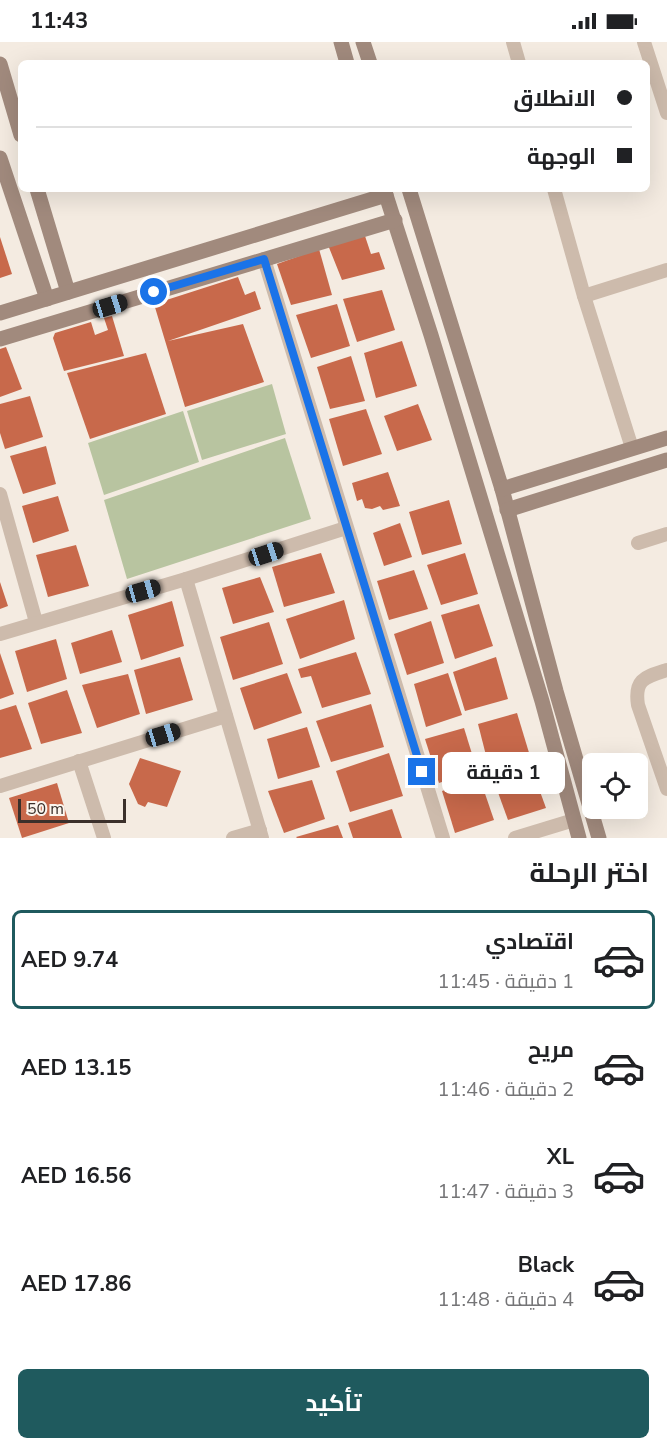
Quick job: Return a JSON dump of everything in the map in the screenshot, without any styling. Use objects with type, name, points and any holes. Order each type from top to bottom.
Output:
[{"type":"street","points":[[341,42],[346,60]]},
{"type":"street","points":[[363,42],[369,60]]},
{"type":"street","points":[[513,42],[518,60]]},
{"type":"street","points":[[644,42],[650,60]]},
{"type":"street","points":[[650,61],[667,113]]},
{"type":"street","points":[[0,64],[18,125]]},
{"type":"street","points":[[0,158],[47,299]]},
{"type":"street","points":[[38,192],[68,292]]},
{"type":"street","points":[[0,313],[385,192],[431,335],[542,701],[579,838]]},
{"type":"street","points":[[410,192],[501,489],[599,838]]},
{"type":"street","points":[[555,192],[584,296],[632,448]]},
{"type":"street","points":[[0,339],[395,220]]},
{"type":"street","points":[[264,259],[442,838]]},
{"type":"street","points":[[584,296],[667,270]]},
{"type":"street","points":[[431,335],[452,329]]},
{"type":"street","points":[[501,489],[667,438]]},
{"type":"street","points":[[507,510],[667,460]]},
{"type":"street","points":[[0,494],[36,622]]},
{"type":"street","points":[[0,634],[186,579],[346,528]]},
{"type":"street","points":[[638,543],[667,534]]},
{"type":"street","points":[[186,579],[261,834],[233,838]]},
{"type":"street","points":[[667,670],[646,677],[640,683],[637,693],[638,705],[667,789]]},
{"type":"street","points":[[542,701],[556,691]]},
{"type":"street","points":[[0,786],[226,716]]},
{"type":"street","points":[[79,760],[104,838]]},
{"type":"street","points":[[515,838],[574,820]]},
{"type":"green space","points":[[272,384],[286,434],[202,460],[187,411]]},
{"type":"green space","points":[[183,411],[199,462],[104,495],[88,443]]},
{"type":"green space","points":[[285,438],[311,519],[127,579],[104,500]]},
{"type":"building","points":[[365,236],[371,254],[379,252],[385,269],[342,280],[328,245]]},
{"type":"building","points":[[0,237],[12,274],[0,278]]},
{"type":"building","points":[[319,249],[332,295],[291,305],[277,264]]},
{"type":"building","points":[[238,277],[245,295],[255,291],[261,309],[168,341],[243,324],[264,382],[185,407],[154,304]]},
{"type":"building","points":[[382,290],[395,330],[357,342],[343,299]]},
{"type":"building","points":[[337,304],[350,346],[311,358],[296,315]]},
{"type":"building","points":[[112,316],[124,356],[64,371],[53,338],[55,333],[91,322],[95,335],[108,330],[104,318]]},
{"type":"building","points":[[402,341],[417,386],[376,398],[364,353]]},
{"type":"building","points":[[6,347],[22,389],[0,397],[0,349]]},
{"type":"building","points":[[146,353],[166,414],[90,439],[67,373]]},
{"type":"building","points":[[351,356],[365,401],[330,409],[317,367]]},
{"type":"building","points":[[30,396],[43,437],[5,449],[0,433],[0,404]]},
{"type":"building","points":[[418,404],[432,440],[397,451],[384,416]]},
{"type":"building","points":[[366,409],[382,454],[343,466],[329,419]]},
{"type":"building","points":[[46,446],[56,484],[23,494],[10,456]]},
{"type":"building","points":[[388,472],[400,506],[383,510],[380,506],[372,509],[365,508],[362,499],[357,501],[352,483]]},
{"type":"building","points":[[58,496],[69,531],[33,543],[22,506]]},
{"type":"building","points":[[449,500],[462,544],[422,555],[409,512]]},
{"type":"building","points":[[400,523],[412,557],[384,566],[373,533]]},
{"type":"building","points":[[76,545],[89,586],[48,597],[36,555]]},
{"type":"building","points":[[321,553],[335,593],[284,607],[272,567]]},
{"type":"building","points":[[465,553],[478,594],[441,605],[427,565]]},
{"type":"building","points":[[414,570],[428,609],[389,620],[377,581]]},
{"type":"building","points":[[260,577],[274,612],[233,624],[222,588]]},
{"type":"building","points":[[0,582],[8,606],[0,609]]},
{"type":"building","points":[[344,600],[355,639],[300,659],[286,619]]},
{"type":"building","points":[[172,601],[184,646],[141,660],[128,615]]},
{"type":"building","points":[[479,604],[493,646],[455,659],[441,615]]},
{"type":"building","points":[[431,621],[444,663],[407,675],[394,634]]},
{"type":"building","points":[[269,622],[283,664],[233,680],[220,637]]},
{"type":"building","points":[[112,630],[122,662],[80,674],[71,643]]},
{"type":"building","points":[[56,639],[67,679],[27,692],[15,651]]},
{"type":"building","points":[[356,652],[371,694],[322,708],[311,676],[301,678],[298,669]]},
{"type":"building","points":[[0,653],[14,694],[0,699]]},
{"type":"building","points":[[180,657],[193,700],[146,714],[134,670]]},
{"type":"building","points":[[496,657],[508,699],[465,711],[453,672]]},
{"type":"building","points":[[287,673],[302,713],[254,730],[240,688]]},
{"type":"building","points":[[448,673],[462,715],[426,727],[414,684]]},
{"type":"building","points":[[128,674],[140,714],[97,728],[82,685]]},
{"type":"building","points":[[67,690],[82,733],[41,744],[28,703]]},
{"type":"building","points":[[371,704],[384,747],[331,762],[316,721]]},
{"type":"building","points":[[16,705],[32,749],[0,758],[0,710]]},
{"type":"building","points":[[517,713],[530,756],[489,767],[478,724]]},
{"type":"building","points":[[307,727],[320,767],[278,779],[267,739]]},
{"type":"building","points":[[464,728],[477,770],[439,783],[425,739]]},
{"type":"building","points":[[389,753],[403,796],[350,812],[336,771]]},
{"type":"building","points":[[140,758],[181,771],[167,807],[148,802],[145,807],[138,804],[129,784]]},
{"type":"building","points":[[530,764],[546,808],[508,820],[492,776]]},
{"type":"building","points":[[480,779],[494,820],[455,833],[442,791]]},
{"type":"building","points":[[312,780],[325,819],[284,833],[268,791]]},
{"type":"building","points":[[57,783],[69,823],[22,838],[9,798]]},
{"type":"building","points":[[392,809],[402,838],[353,838],[348,823]]},
{"type":"building","points":[[338,825],[343,838],[296,837]]},
{"type":"route","points":[[154,292],[264,259],[422,772]]}]
